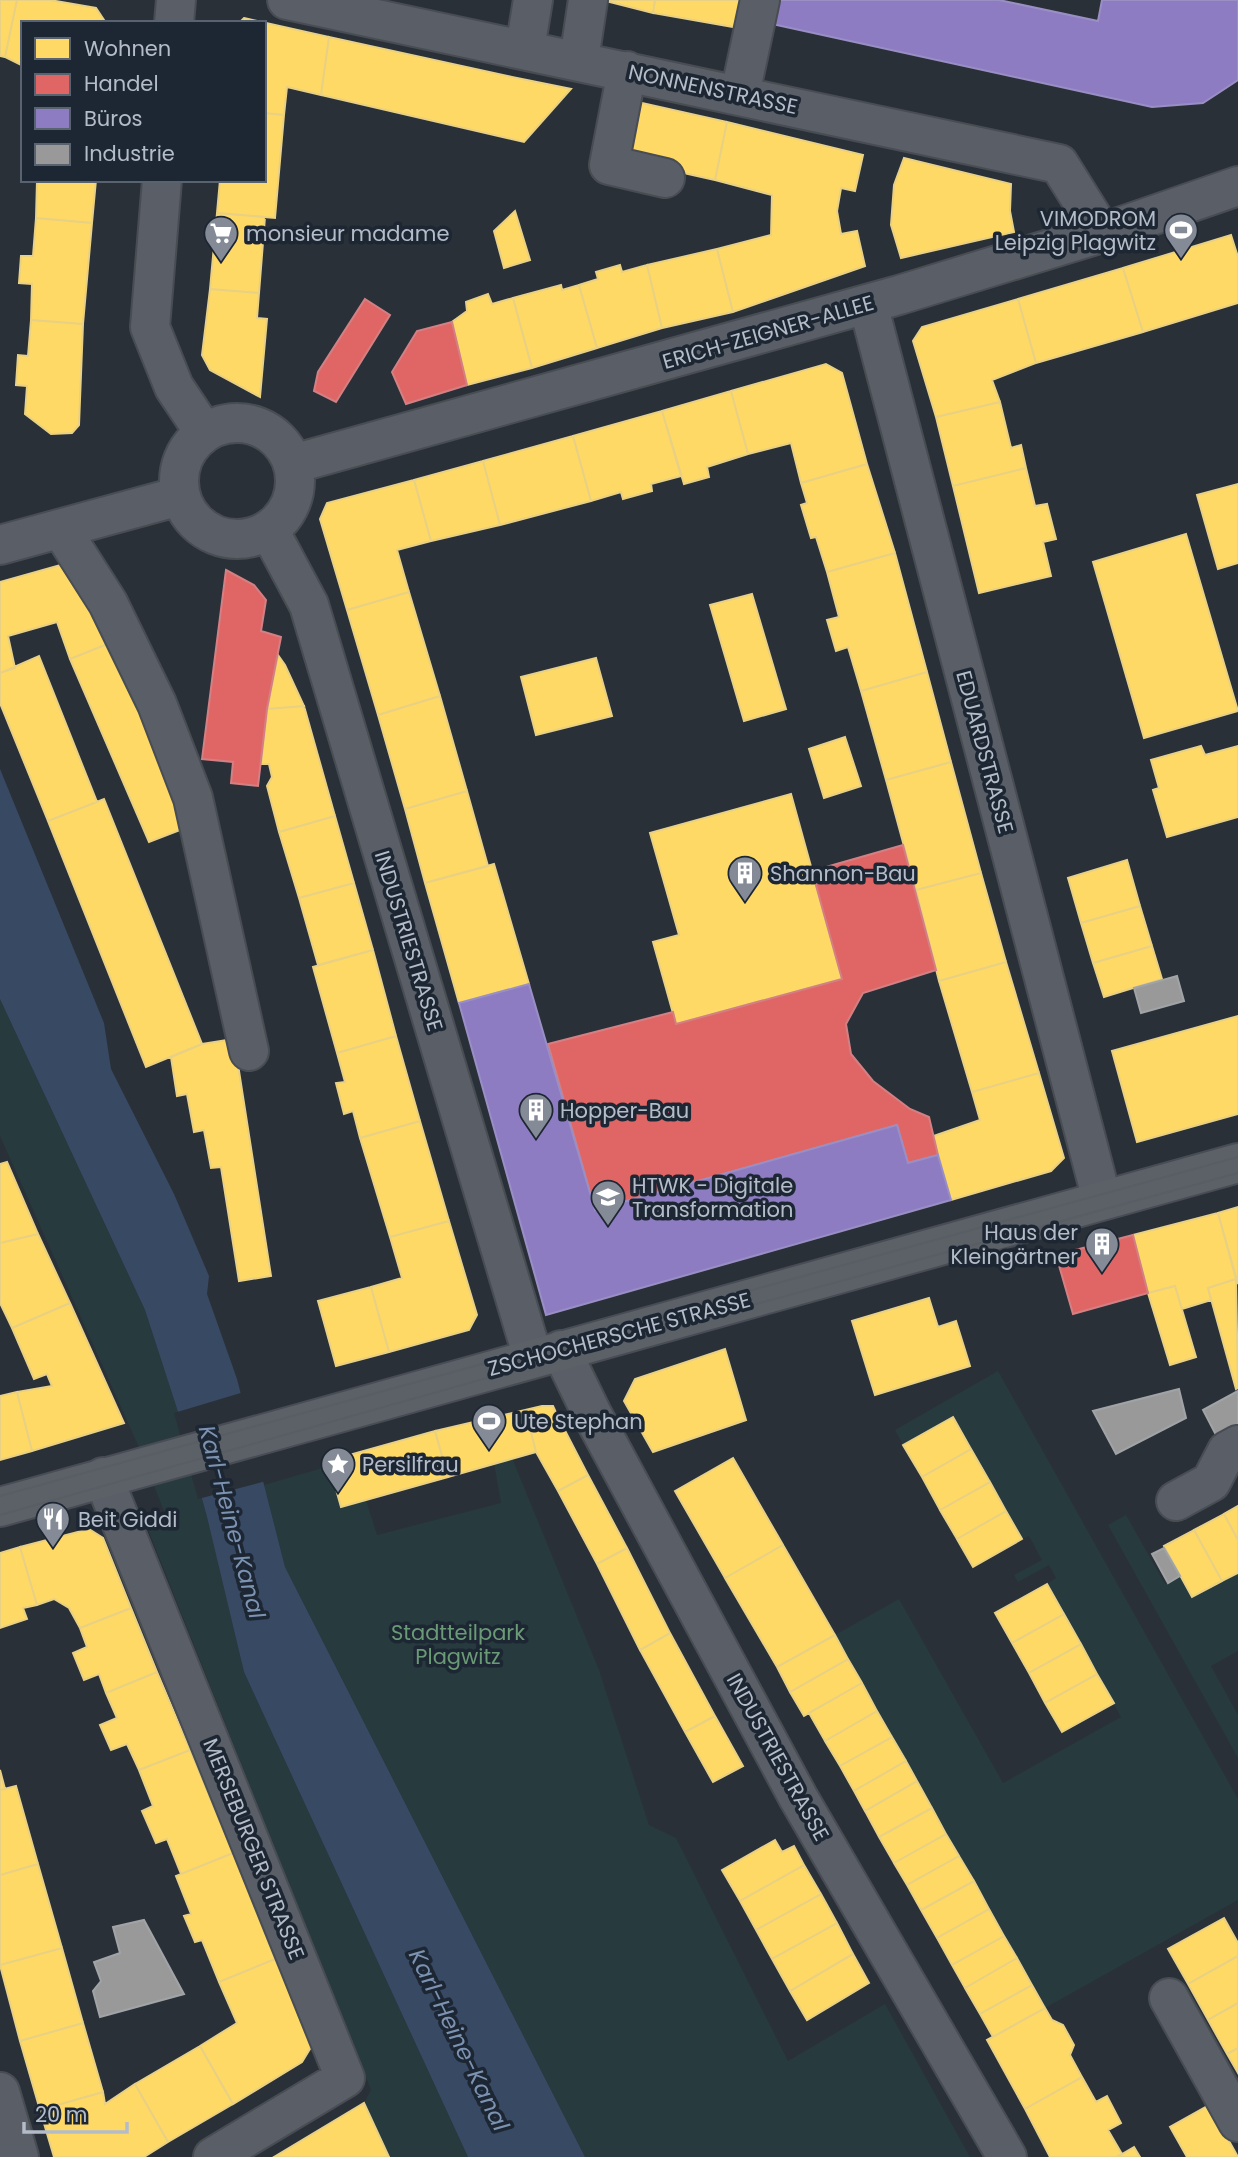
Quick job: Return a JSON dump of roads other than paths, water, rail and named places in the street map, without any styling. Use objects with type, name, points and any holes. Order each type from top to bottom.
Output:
[{"type":"main road","name":"ZSCHOCHERSCHE STRASSE","points":[[0,1507],[1238,1163]]},
{"type":"street","points":[[174,21],[176,0]]},
{"type":"street","name":"NONNENSTRASSE","points":[[287,0],[740,94],[1059,164],[1102,233]]},
{"type":"street","points":[[525,49],[533,0]]},
{"type":"street","points":[[579,60],[588,0]]},
{"type":"street","points":[[740,94],[760,0]]},
{"type":"street","points":[[627,71],[609,165],[665,178]]},
{"type":"street","points":[[162,182],[150,327],[174,387],[204,432]]},
{"type":"street","name":"ERICH-ZEIGNER-ALLEE","points":[[293,464],[868,304],[1102,233],[1238,186]]},
{"type":"street","name":"EDUARDSTRASSE","points":[[868,304],[1102,1200]]},
{"type":"street","points":[[236,422],[254,425],[271,433],[285,447],[293,464],[295,489],[287,512],[269,530],[243,539],[215,536],[199,526],[187,513],[180,496],[178,479],[181,461],[190,444],[204,432],[236,422]]},
{"type":"street","points":[[0,545],[180,496]]},
{"type":"street","points":[[61,529],[108,603],[157,705],[193,798],[249,1051]]},
{"type":"street","name":"INDUSTRIESTRASSE","points":[[269,530],[309,605],[547,1354],[593,1414],[798,1797],[1007,2157]]},
{"type":"street","points":[[1176,1502],[1210,1482],[1227,1451],[1238,1445]]},
{"type":"street","name":"MERSEBURGER STRASSE","points":[[118,1473],[345,2078],[214,2157]]},
{"type":"street","points":[[1169,1998],[1238,2122]]},
{"type":"street","points":[[0,2092],[19,2157]]},
{"type":"water","name":"Karl-Heine-Kanal","points":[[0,769],[104,1023],[111,1069],[174,1194],[209,1276],[207,1294],[237,1379],[285,1567],[585,2157],[468,2157],[244,1672],[180,1418],[145,1310],[0,999]]},
{"type":"tram line","points":[[0,1496],[1238,1157]]},
{"type":"tram line","points":[[0,1515],[565,1356],[1238,1173]]},
{"type":"place","name":"VIMODROM Leipzig Plagwitz","points":[[1181,260]]},
{"type":"place","name":"monsieur madame","points":[[221,263]]},
{"type":"place","name":"Shannon-Bau","points":[[745,903]]},
{"type":"place","name":"Hopper-Bau","points":[[536,1140]]},
{"type":"place","name":"HTWK - Digitale Transformation","points":[[608,1227]]},
{"type":"place","name":"Haus der Kleingärtner","points":[[1102,1274]]},
{"type":"place","name":"Ute Stephan","points":[[489,1451]]},
{"type":"place","name":"Persilfrau","points":[[338,1494]]},
{"type":"place","name":"Beit Giddi","points":[[53,1549]]},
{"type":"park label","name":"Stadtteilpark Plagwitz","points":[[458,1644]]}]
